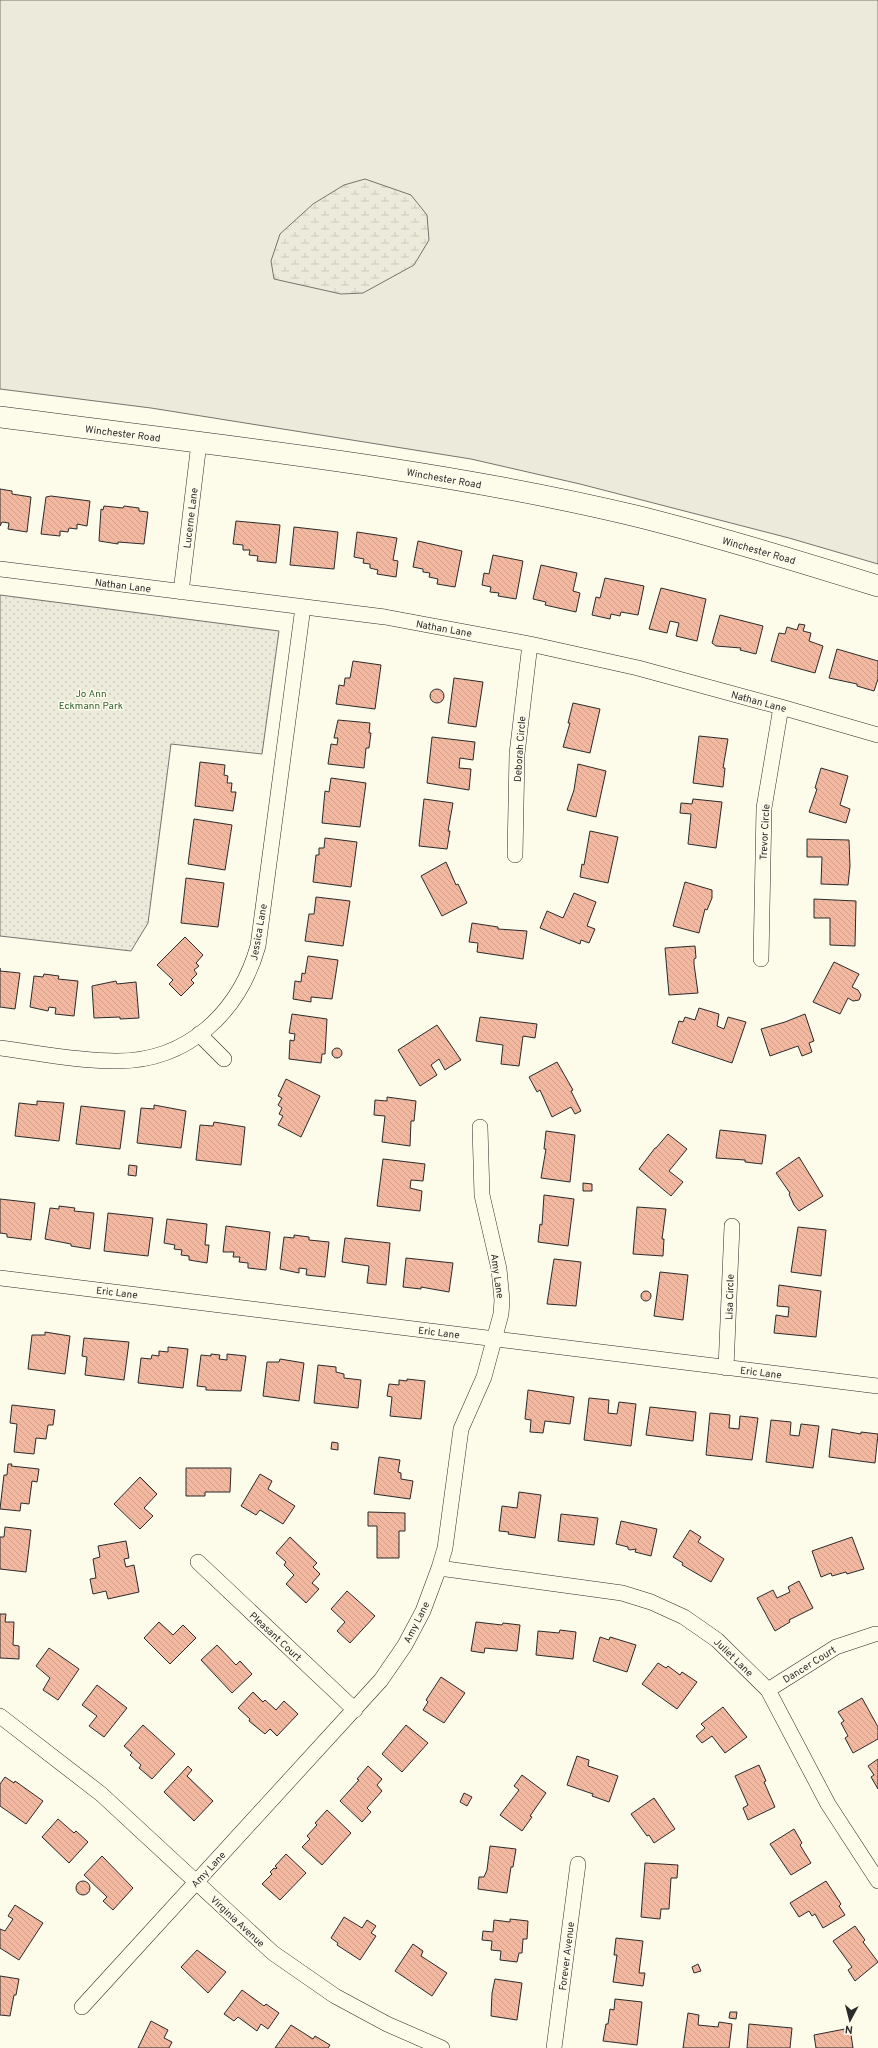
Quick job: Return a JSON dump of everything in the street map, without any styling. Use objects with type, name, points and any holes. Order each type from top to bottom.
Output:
[{"type":"main road","name":"Winchester Road","points":[[0,417],[368,465],[511,490],[627,514],[750,547],[878,586]]},
{"type":"street","name":"Lucerne Lane","points":[[181,592],[200,443]]},
{"type":"street","name":"Nathan Lane","points":[[0,569],[385,618],[530,644],[638,668],[878,735]]},
{"type":"street","name":"Jessica Lane","points":[[0,1048],[115,1061],[162,1054],[185,1044],[215,1023],[244,985],[258,946],[303,607]]},
{"type":"street","name":"Deborah Circle","points":[[515,855],[516,754],[530,644]]},
{"type":"street","name":"Trevor Circle","points":[[761,958],[764,808],[768,777],[781,707]]},
{"type":"street","points":[[199,1034],[224,1059]]},
{"type":"street","name":"Amy Lane","points":[[82,2007],[381,1680],[405,1645],[423,1611],[445,1548],[461,1429],[484,1377],[495,1339],[502,1300],[499,1269],[482,1195],[480,1127]]},
{"type":"street","name":"Lisa Circle","points":[[726,1368],[732,1226]]},
{"type":"street","name":"Eric Lane","points":[[0,1278],[878,1386]]},
{"type":"street","name":"Pleasant Court","points":[[198,1562],[355,1710]]},
{"type":"street","name":"Juliet Lane","points":[[439,1568],[622,1593],[651,1602],[684,1618],[718,1640],[768,1690],[828,1804],[878,1881]]},
{"type":"street","name":"Dancer Court","points":[[768,1690],[836,1647],[875,1634]]},
{"type":"street","name":"Virginia Avenue","points":[[0,1716],[101,1794],[273,1953],[335,1996],[387,2024],[442,2048]]},
{"type":"street","name":"Forever Avenue","points":[[554,2048],[578,1864]]},
{"type":"green space","points":[[0,0],[878,0],[878,564],[789,538],[580,484],[471,459],[151,408],[0,389]]},
{"type":"green space","points":[[365,179],[411,195],[427,215],[429,240],[414,265],[363,293],[341,294],[274,279],[271,261],[280,234],[313,204],[344,185]]},
{"type":"green space","name":"Jo Ann Eckmann Park","points":[[0,595],[279,631],[262,754],[171,744],[148,923],[131,951],[0,936]]},
{"type":"building","points":[[0,489],[12,491],[12,494],[31,497],[27,532],[8,529],[9,523],[2,522],[0,526]]},
{"type":"building","points":[[51,496],[90,501],[87,526],[77,524],[77,529],[69,528],[68,532],[60,531],[60,536],[41,534],[46,497]]},
{"type":"building","points":[[104,506],[139,508],[139,511],[148,512],[144,544],[118,542],[118,544],[99,541],[101,509],[103,510]]},
{"type":"building","points":[[236,521],[280,525],[276,563],[257,561],[258,556],[249,555],[250,550],[243,550],[243,545],[233,544]]},
{"type":"building","points":[[294,527],[338,532],[334,569],[290,565]]},
{"type":"building","points":[[357,532],[397,538],[393,560],[398,561],[396,577],[377,574],[378,570],[370,568],[370,564],[363,563],[364,559],[354,557]]},
{"type":"building","points":[[418,541],[462,551],[455,587],[437,584],[438,579],[429,577],[430,573],[423,572],[423,569],[413,567]]},
{"type":"building","points":[[493,555],[523,561],[516,599],[498,596],[499,593],[490,592],[491,587],[482,585],[484,573],[489,574]]},
{"type":"building","points":[[541,565],[577,573],[573,591],[580,593],[576,612],[545,605],[546,602],[533,599]]},
{"type":"building","points":[[605,578],[644,586],[638,615],[621,612],[620,616],[611,614],[610,619],[592,615],[596,597],[600,598]]},
{"type":"building","points":[[661,588],[706,599],[697,641],[676,636],[679,623],[670,621],[667,633],[649,629]]},
{"type":"building","points":[[720,615],[763,626],[756,654],[740,650],[741,648],[716,646],[712,643]]},
{"type":"building","points":[[799,624],[805,625],[803,631],[811,633],[809,641],[823,646],[815,673],[771,661],[779,633],[785,634],[787,627],[797,630]]},
{"type":"building","points":[[837,649],[878,661],[878,679],[874,691],[857,686],[857,684],[829,678]]},
{"type":"building","points":[[353,661],[381,665],[375,709],[336,704],[339,685],[344,686],[345,678],[350,678]]},
{"type":"building","points":[[454,678],[483,682],[476,727],[448,723]]},
{"type":"building","points":[[437,689],[442,691],[444,696],[442,701],[437,703],[432,701],[430,696],[432,691]]},
{"type":"building","points":[[573,703],[600,709],[590,753],[563,747],[570,723],[568,723]]},
{"type":"building","points":[[338,720],[370,723],[369,733],[371,733],[369,748],[366,748],[364,768],[328,764],[331,744],[337,745],[338,738],[334,738]]},
{"type":"building","points":[[699,736],[728,739],[723,768],[725,768],[723,787],[693,783]]},
{"type":"building","points":[[432,737],[475,742],[473,760],[460,758],[459,768],[471,769],[469,790],[427,783]]},
{"type":"building","points":[[200,762],[225,765],[224,775],[228,776],[227,783],[232,783],[231,792],[236,792],[233,811],[195,806]]},
{"type":"building","points":[[578,764],[606,771],[596,817],[567,810],[574,790]]},
{"type":"building","points":[[821,768],[848,776],[840,805],[850,809],[846,823],[809,812],[817,789],[815,788]]},
{"type":"building","points":[[331,778],[366,783],[360,827],[322,823],[325,791],[329,792]]},
{"type":"building","points":[[424,799],[453,803],[448,831],[450,831],[447,849],[419,846]]},
{"type":"building","points":[[693,799],[722,802],[716,848],[688,844],[691,814],[680,813],[681,803],[692,804]]},
{"type":"building","points":[[194,819],[232,825],[225,870],[188,864]]},
{"type":"building","points":[[590,831],[618,837],[608,883],[580,877],[582,864],[584,865]]},
{"type":"building","points":[[325,838],[357,842],[351,887],[313,882],[316,855],[319,855],[319,848],[324,848]]},
{"type":"building","points":[[807,839],[849,840],[850,866],[848,885],[821,884],[822,857],[807,857]]},
{"type":"building","points":[[446,862],[456,885],[458,884],[467,903],[442,916],[421,876]]},
{"type":"building","points":[[186,878],[224,883],[218,927],[181,923]]},
{"type":"building","points":[[685,882],[712,890],[712,898],[707,910],[705,909],[699,933],[673,926]]},
{"type":"building","points":[[574,893],[596,902],[587,926],[595,929],[589,943],[581,940],[580,944],[540,928],[547,911],[563,918]]},
{"type":"building","points":[[316,897],[350,901],[343,946],[305,941],[309,914],[314,914]]},
{"type":"building","points":[[814,899],[856,901],[855,946],[830,945],[830,918],[814,918]]},
{"type":"building","points":[[472,923],[498,927],[498,929],[527,931],[523,959],[477,952],[478,943],[469,942]]},
{"type":"building","points":[[185,937],[203,955],[196,963],[199,966],[194,970],[197,974],[191,980],[194,983],[181,996],[169,984],[173,980],[157,965]]},
{"type":"building","points":[[695,946],[696,958],[694,959],[694,964],[698,993],[669,995],[665,948]]},
{"type":"building","points":[[308,956],[338,960],[332,999],[311,997],[311,1002],[293,999],[295,981],[301,982],[302,973],[305,974]]},
{"type":"building","points":[[834,962],[859,974],[852,987],[858,990],[861,995],[859,1000],[853,1001],[848,998],[840,1014],[813,1002]]},
{"type":"building","points":[[0,971],[20,973],[15,1009],[0,1007]]},
{"type":"building","points":[[44,974],[59,976],[58,979],[78,981],[74,1016],[55,1014],[56,1008],[49,1007],[48,1011],[30,1007],[34,976],[43,977]]},
{"type":"building","points":[[116,981],[117,984],[136,982],[139,1018],[94,1018],[92,986]]},
{"type":"building","points":[[699,1008],[719,1014],[717,1026],[724,1029],[728,1017],[746,1022],[732,1063],[672,1043],[679,1021],[683,1022],[685,1017],[695,1020]]},
{"type":"building","points":[[292,1014],[327,1019],[325,1054],[322,1054],[321,1063],[289,1059],[290,1040],[294,1041],[295,1034],[289,1033]]},
{"type":"building","points":[[805,1014],[814,1041],[809,1043],[812,1052],[802,1056],[798,1046],[770,1056],[761,1029]]},
{"type":"building","points":[[480,1017],[537,1024],[535,1038],[523,1036],[519,1066],[501,1064],[503,1045],[476,1041]]},
{"type":"building","points":[[437,1025],[461,1060],[445,1070],[439,1059],[431,1065],[437,1075],[420,1086],[398,1050]]},
{"type":"building","points":[[335,1048],[339,1048],[341,1049],[341,1057],[335,1058],[332,1055],[332,1051]]},
{"type":"building","points":[[557,1062],[573,1090],[571,1091],[581,1111],[575,1114],[571,1107],[552,1117],[540,1090],[537,1092],[529,1077]]},
{"type":"building","points":[[286,1079],[320,1096],[301,1137],[278,1125],[283,1116],[279,1114],[282,1108],[278,1105],[282,1098],[278,1096]]},
{"type":"building","points":[[387,1097],[416,1101],[414,1121],[411,1121],[410,1146],[382,1142],[385,1116],[374,1115],[375,1100],[387,1101]]},
{"type":"building","points":[[37,1101],[64,1103],[59,1141],[15,1136],[19,1103],[37,1105]]},
{"type":"building","points":[[154,1105],[186,1111],[181,1148],[137,1143],[141,1108],[154,1109]]},
{"type":"building","points":[[81,1106],[125,1111],[120,1149],[76,1144]]},
{"type":"building","points":[[214,1122],[245,1127],[241,1165],[196,1160],[200,1125],[213,1126]]},
{"type":"building","points":[[720,1130],[766,1135],[762,1164],[745,1162],[745,1160],[716,1158]]},
{"type":"building","points":[[546,1131],[575,1135],[570,1182],[541,1178],[546,1149],[544,1149]]},
{"type":"building","points":[[668,1134],[687,1149],[669,1171],[683,1182],[671,1196],[639,1169]]},
{"type":"building","points":[[799,1157],[823,1196],[799,1211],[794,1205],[789,1194],[790,1193],[776,1173]]},
{"type":"building","points":[[383,1159],[425,1164],[423,1181],[411,1180],[410,1188],[422,1191],[420,1211],[377,1206]]},
{"type":"building","points":[[129,1165],[137,1166],[136,1176],[128,1175]]},
{"type":"building","points":[[583,1183],[592,1184],[592,1191],[583,1191]]},
{"type":"building","points":[[544,1195],[574,1199],[568,1246],[538,1242],[540,1224],[542,1225]]},
{"type":"building","points":[[0,1199],[35,1203],[31,1240],[7,1237],[7,1234],[0,1233]]},
{"type":"building","points":[[59,1206],[75,1208],[74,1211],[94,1213],[90,1249],[45,1239],[50,1208],[59,1209]]},
{"type":"building","points":[[637,1207],[666,1209],[662,1239],[664,1239],[663,1256],[633,1254]]},
{"type":"building","points":[[108,1213],[153,1218],[148,1256],[104,1251]]},
{"type":"building","points":[[167,1219],[207,1224],[205,1245],[209,1245],[207,1263],[189,1260],[189,1256],[181,1255],[182,1250],[174,1249],[175,1245],[164,1243]]},
{"type":"building","points":[[226,1226],[270,1232],[266,1270],[248,1268],[248,1263],[239,1262],[240,1257],[233,1257],[234,1252],[223,1252]]},
{"type":"building","points":[[798,1227],[826,1230],[821,1276],[791,1272]]},
{"type":"building","points":[[294,1235],[309,1237],[309,1240],[329,1242],[325,1277],[306,1275],[307,1269],[299,1268],[299,1273],[280,1269],[284,1237],[294,1238]]},
{"type":"building","points":[[345,1238],[390,1243],[386,1285],[367,1283],[369,1266],[342,1262]]},
{"type":"building","points":[[406,1258],[453,1263],[449,1292],[421,1287],[421,1289],[403,1287]]},
{"type":"building","points":[[554,1259],[581,1262],[576,1306],[547,1304]]},
{"type":"building","points":[[660,1272],[688,1275],[683,1320],[654,1316]]},
{"type":"building","points":[[779,1285],[821,1291],[816,1337],[774,1333],[776,1315],[788,1317],[789,1307],[777,1306]]},
{"type":"building","points":[[644,1291],[648,1291],[650,1292],[650,1300],[644,1301],[641,1298],[641,1294]]},
{"type":"building","points":[[45,1332],[70,1336],[65,1374],[28,1369],[32,1335],[45,1335]]},
{"type":"building","points":[[84,1338],[129,1342],[124,1380],[85,1375],[87,1357],[82,1356]]},
{"type":"building","points":[[168,1347],[188,1349],[183,1388],[138,1383],[141,1358],[151,1359],[152,1355],[159,1356],[159,1351],[168,1352]]},
{"type":"building","points":[[211,1354],[220,1355],[219,1359],[227,1360],[227,1354],[246,1356],[241,1391],[206,1390],[206,1387],[197,1386],[201,1355],[211,1356]]},
{"type":"building","points":[[280,1359],[304,1363],[299,1401],[263,1396],[267,1362],[279,1362]]},
{"type":"building","points":[[318,1365],[336,1367],[336,1372],[344,1374],[344,1378],[361,1380],[358,1408],[314,1403]]},
{"type":"building","points":[[407,1379],[425,1381],[421,1419],[390,1416],[392,1397],[387,1396],[389,1384],[399,1385],[399,1380],[407,1381]]},
{"type":"building","points":[[528,1390],[574,1397],[570,1424],[545,1421],[543,1433],[530,1432],[531,1420],[525,1419]]},
{"type":"building","points":[[589,1398],[609,1400],[608,1413],[617,1414],[619,1402],[636,1404],[631,1446],[584,1440]]},
{"type":"building","points":[[12,1405],[55,1410],[53,1425],[48,1425],[46,1439],[36,1438],[34,1454],[14,1452],[17,1424],[10,1423]]},
{"type":"building","points":[[650,1407],[696,1412],[693,1441],[646,1435]]},
{"type":"building","points":[[710,1413],[730,1415],[729,1428],[739,1429],[740,1416],[758,1418],[752,1460],[706,1455]]},
{"type":"building","points":[[771,1420],[791,1422],[790,1435],[799,1436],[801,1424],[819,1426],[813,1468],[766,1462]]},
{"type":"building","points":[[832,1429],[861,1434],[861,1432],[878,1434],[875,1463],[829,1457]]},
{"type":"building","points":[[332,1442],[338,1443],[338,1450],[331,1449]]},
{"type":"building","points":[[379,1457],[400,1460],[398,1472],[401,1473],[401,1479],[413,1481],[410,1499],[374,1494]]},
{"type":"building","points":[[8,1464],[12,1464],[11,1466],[39,1469],[37,1482],[32,1481],[29,1504],[21,1503],[20,1511],[0,1509],[4,1475],[7,1475]]},
{"type":"building","points":[[186,1468],[231,1468],[230,1492],[205,1492],[205,1496],[186,1496]]},
{"type":"building","points":[[260,1474],[272,1481],[268,1489],[295,1506],[283,1524],[260,1510],[256,1515],[241,1506]]},
{"type":"building","points":[[140,1477],[157,1494],[144,1508],[153,1516],[140,1529],[114,1504]]},
{"type":"building","points":[[519,1492],[541,1495],[535,1538],[508,1534],[509,1532],[499,1531],[502,1506],[517,1508]]},
{"type":"building","points":[[368,1512],[405,1513],[405,1531],[399,1531],[399,1558],[377,1558],[377,1526],[368,1526]]},
{"type":"building","points":[[561,1514],[598,1518],[594,1545],[558,1541]]},
{"type":"building","points":[[621,1521],[657,1529],[651,1556],[635,1552],[636,1549],[630,1550],[628,1547],[616,1544]]},
{"type":"building","points":[[5,1527],[31,1530],[26,1572],[0,1569],[0,1537],[4,1537]]},
{"type":"building","points":[[690,1530],[701,1537],[698,1542],[724,1559],[711,1582],[682,1565],[683,1563],[673,1557]]},
{"type":"building","points":[[290,1537],[317,1563],[313,1567],[320,1574],[312,1583],[319,1589],[306,1603],[286,1584],[294,1575],[284,1565],[286,1562],[276,1553]]},
{"type":"building","points":[[852,1537],[864,1569],[847,1574],[846,1572],[832,1576],[831,1573],[821,1577],[812,1551]]},
{"type":"building","points":[[126,1541],[129,1558],[124,1559],[126,1567],[134,1565],[139,1592],[108,1599],[106,1591],[93,1594],[90,1579],[96,1578],[93,1559],[100,1557],[98,1546]]},
{"type":"building","points":[[799,1581],[813,1608],[789,1620],[790,1622],[775,1631],[757,1598],[773,1590],[777,1598],[790,1592],[788,1587]]},
{"type":"building","points":[[347,1591],[375,1616],[350,1643],[337,1631],[345,1622],[331,1609]]},
{"type":"building","points":[[0,1614],[6,1614],[5,1622],[14,1622],[13,1645],[19,1646],[19,1659],[0,1658]]},
{"type":"building","points":[[159,1622],[173,1635],[183,1625],[196,1638],[170,1664],[144,1638]]},
{"type":"building","points":[[476,1622],[502,1625],[503,1623],[520,1625],[517,1651],[485,1648],[484,1653],[471,1651]]},
{"type":"building","points":[[560,1630],[576,1632],[573,1659],[536,1655],[538,1631],[559,1633]]},
{"type":"building","points":[[600,1637],[609,1640],[610,1637],[636,1645],[627,1672],[593,1661]]},
{"type":"building","points":[[217,1645],[236,1665],[240,1661],[252,1674],[232,1693],[201,1660]]},
{"type":"building","points":[[49,1648],[79,1669],[58,1700],[43,1690],[50,1678],[36,1666]]},
{"type":"building","points":[[658,1663],[666,1668],[668,1666],[680,1675],[682,1672],[697,1682],[677,1709],[642,1684]]},
{"type":"building","points":[[441,1677],[465,1693],[444,1723],[423,1710],[428,1702],[426,1700]]},
{"type":"building","points":[[97,1685],[127,1708],[104,1737],[89,1726],[97,1716],[82,1705]]},
{"type":"building","points":[[253,1692],[263,1702],[265,1700],[276,1710],[284,1701],[298,1714],[277,1736],[270,1729],[265,1734],[249,1721],[250,1719],[238,1708]]},
{"type":"building","points":[[862,1698],[878,1727],[878,1739],[853,1753],[845,1738],[848,1736],[841,1723],[844,1721],[838,1712]]},
{"type":"building","points":[[723,1707],[747,1737],[725,1753],[712,1736],[702,1743],[696,1736],[705,1728],[701,1724]]},
{"type":"building","points":[[143,1725],[175,1754],[152,1779],[139,1768],[141,1765],[130,1755],[132,1753],[124,1746]]},
{"type":"building","points":[[406,1725],[428,1743],[402,1772],[382,1754]]},
{"type":"building","points":[[577,1756],[589,1760],[588,1766],[618,1776],[609,1802],[592,1796],[593,1794],[567,1785]]},
{"type":"building","points":[[878,1759],[878,1789],[871,1777],[874,1775],[868,1766]]},
{"type":"building","points":[[759,1765],[766,1781],[764,1782],[775,1807],[748,1820],[743,1808],[748,1805],[735,1776]]},
{"type":"building","points":[[188,1766],[192,1770],[187,1776],[213,1801],[194,1821],[164,1792]]},
{"type":"building","points":[[368,1766],[382,1779],[377,1785],[382,1791],[367,1808],[371,1812],[362,1822],[340,1801],[359,1780],[357,1779]]},
{"type":"building","points":[[522,1775],[546,1793],[530,1816],[532,1817],[522,1831],[500,1815],[519,1790],[514,1786]]},
{"type":"building","points":[[5,1777],[14,1783],[15,1781],[43,1801],[26,1824],[0,1806],[0,1784]]},
{"type":"building","points":[[464,1793],[472,1797],[467,1806],[460,1802]]},
{"type":"building","points":[[654,1798],[675,1829],[654,1843],[631,1814]]},
{"type":"building","points":[[327,1810],[351,1833],[322,1865],[302,1847],[310,1839],[307,1836],[317,1825],[315,1823]]},
{"type":"building","points":[[58,1819],[74,1833],[76,1831],[88,1842],[69,1863],[42,1837]]},
{"type":"building","points":[[794,1829],[802,1843],[800,1845],[811,1863],[791,1875],[770,1844]]},
{"type":"building","points":[[490,1846],[516,1849],[513,1867],[511,1867],[507,1893],[478,1889],[479,1877],[484,1877],[487,1870]]},
{"type":"building","points":[[286,1854],[306,1873],[280,1900],[262,1884],[272,1874],[270,1872],[274,1868],[277,1868],[275,1866]]},
{"type":"building","points":[[102,1856],[133,1888],[113,1910],[103,1901],[107,1897],[84,1875]]},
{"type":"building","points":[[645,1863],[678,1865],[677,1878],[671,1878],[669,1909],[661,1909],[660,1919],[641,1917]]},
{"type":"building","points":[[83,1881],[88,1883],[90,1888],[88,1893],[83,1895],[78,1893],[76,1888],[78,1883]]},
{"type":"building","points":[[826,1881],[841,1904],[839,1906],[845,1915],[823,1928],[815,1914],[812,1916],[809,1911],[799,1917],[790,1903]]},
{"type":"building","points":[[15,1905],[43,1923],[19,1960],[0,1948],[0,1929],[5,1931],[13,1919],[8,1916]]},
{"type":"building","points":[[344,1917],[362,1928],[367,1920],[376,1926],[371,1933],[376,1936],[360,1960],[337,1945],[338,1943],[331,1938]]},
{"type":"building","points":[[510,1919],[528,1921],[527,1939],[523,1939],[522,1953],[519,1953],[517,1962],[500,1960],[501,1951],[491,1950],[492,1941],[482,1940],[483,1931],[493,1932],[494,1920],[510,1922]]},
{"type":"building","points":[[855,1926],[865,1940],[863,1942],[878,1962],[855,1981],[848,1970],[852,1967],[833,1941]]},
{"type":"building","points":[[616,1938],[643,1941],[639,1973],[645,1973],[643,1986],[613,1982],[617,1955],[614,1955]]},
{"type":"building","points":[[413,1944],[423,1951],[421,1956],[447,1973],[432,1996],[395,1971]]},
{"type":"building","points":[[197,1950],[226,1972],[208,1993],[181,1967]]},
{"type":"building","points":[[698,1964],[701,1971],[694,1973],[692,1967]]},
{"type":"building","points":[[0,1976],[19,1979],[10,2016],[0,2015]]},
{"type":"building","points":[[495,1979],[522,1983],[517,2020],[491,2016],[492,1993]]},
{"type":"building","points":[[242,1990],[264,2006],[266,2004],[279,2013],[268,2029],[261,2024],[257,2031],[238,2017],[234,2021],[224,2014]]},
{"type":"building","points":[[615,1999],[642,2002],[637,2045],[603,2041],[606,2024],[608,2024],[610,2009],[614,2010]]},
{"type":"building","points":[[730,2012],[737,2012],[736,2019],[729,2018]]},
{"type":"building","points":[[688,2013],[699,2015],[698,2025],[718,2027],[719,2022],[732,2024],[729,2048],[683,2048]]},
{"type":"building","points":[[151,2021],[168,2030],[164,2038],[172,2042],[169,2048],[138,2048]]},
{"type":"building","points":[[749,2024],[792,2028],[790,2048],[747,2048]]},
{"type":"building","points":[[291,2025],[313,2039],[315,2036],[330,2045],[328,2048],[275,2048]]},
{"type":"building","points":[[850,2028],[853,2048],[816,2048],[814,2035]]}]
